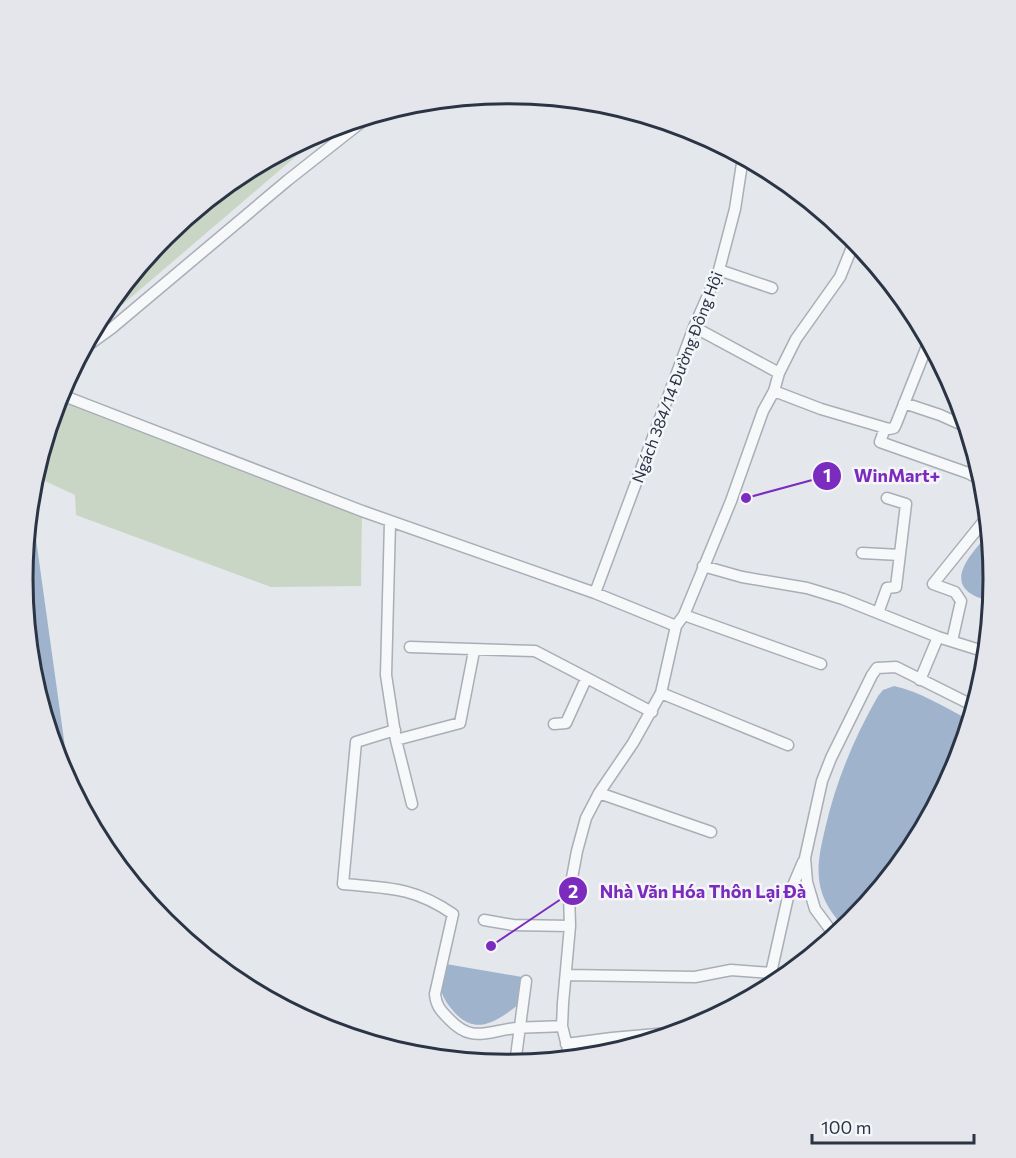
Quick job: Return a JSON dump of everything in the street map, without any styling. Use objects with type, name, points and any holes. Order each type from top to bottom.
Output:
[{"type":"street","points":[[99,337],[351,131]]},
{"type":"street","name":"Ngách 384/14 Đường Đông Hội","points":[[594,593],[694,327],[719,270],[735,209],[742,166]]},
{"type":"street","points":[[568,1050],[562,1026],[570,926],[570,877],[586,818],[599,793],[652,712],[661,693],[676,626],[684,615],[731,501],[763,411],[774,391],[778,373],[796,339],[840,277],[851,250]]},
{"type":"street","points":[[719,270],[772,288]]},
{"type":"street","points":[[694,327],[778,373]]},
{"type":"street","points":[[774,391],[821,409],[885,428],[894,428],[925,352]]},
{"type":"street","points":[[69,398],[390,522],[594,593],[676,626]]},
{"type":"street","points":[[904,403],[957,422]]},
{"type":"street","points":[[885,428],[880,442],[971,475]]},
{"type":"street","points":[[878,613],[887,588],[896,587],[906,504],[887,498]]},
{"type":"street","points":[[390,522],[386,675],[395,735],[412,804]]},
{"type":"street","points":[[952,641],[961,601],[955,591],[933,584],[980,526]]},
{"type":"street","points":[[862,553],[900,555]]},
{"type":"street","points":[[703,566],[742,577],[807,588],[843,598],[938,638],[978,649]]},
{"type":"street","points":[[684,615],[821,664]]},
{"type":"street","points":[[920,680],[938,638]]},
{"type":"street","points":[[410,647],[474,651],[535,651],[652,712]]},
{"type":"street","points":[[474,651],[460,723],[356,741],[343,884],[401,889],[418,894],[453,914],[436,986],[436,1003],[456,1027],[478,1035],[518,1028],[562,1026]]},
{"type":"street","points":[[566,975],[695,977],[731,970],[771,973],[788,897],[804,858],[822,781],[831,758],[877,668],[896,666],[967,703]]},
{"type":"street","points":[[554,724],[566,723],[586,679]]},
{"type":"street","points":[[661,693],[788,745]]},
{"type":"street","points":[[599,793],[711,832]]},
{"type":"street","points":[[804,858],[807,882],[815,909],[829,928]]},
{"type":"street","points":[[484,920],[513,924],[570,926]]},
{"type":"street","points":[[516,1054],[526,981]]},
{"type":"street","points":[[566,1044],[639,1036]]},
{"type":"green space","points":[[302,151],[117,309],[151,266],[195,222],[244,184]]},
{"type":"green space","points":[[69,398],[362,511],[361,586],[271,587],[76,515],[75,495],[43,480],[58,426]]},
{"type":"water","points":[[981,542],[982,598],[966,589],[962,582],[962,573],[972,553]]},
{"type":"water","points":[[894,686],[913,692],[963,717],[947,761],[919,817],[885,868],[838,920],[829,907],[820,885],[821,845],[840,777],[861,728],[883,690]]},
{"type":"water","points":[[446,964],[522,977],[518,1005],[487,1024],[471,1024],[463,1020],[451,1008],[442,993]]},
{"type":"waterway","points":[[33,564],[56,725]]},
{"type":"place","name":"WinMart+","points":[[746,498]]},
{"type":"place","name":"Nhà Văn Hóa Thôn Lại Đà","points":[[491,946]]}]
